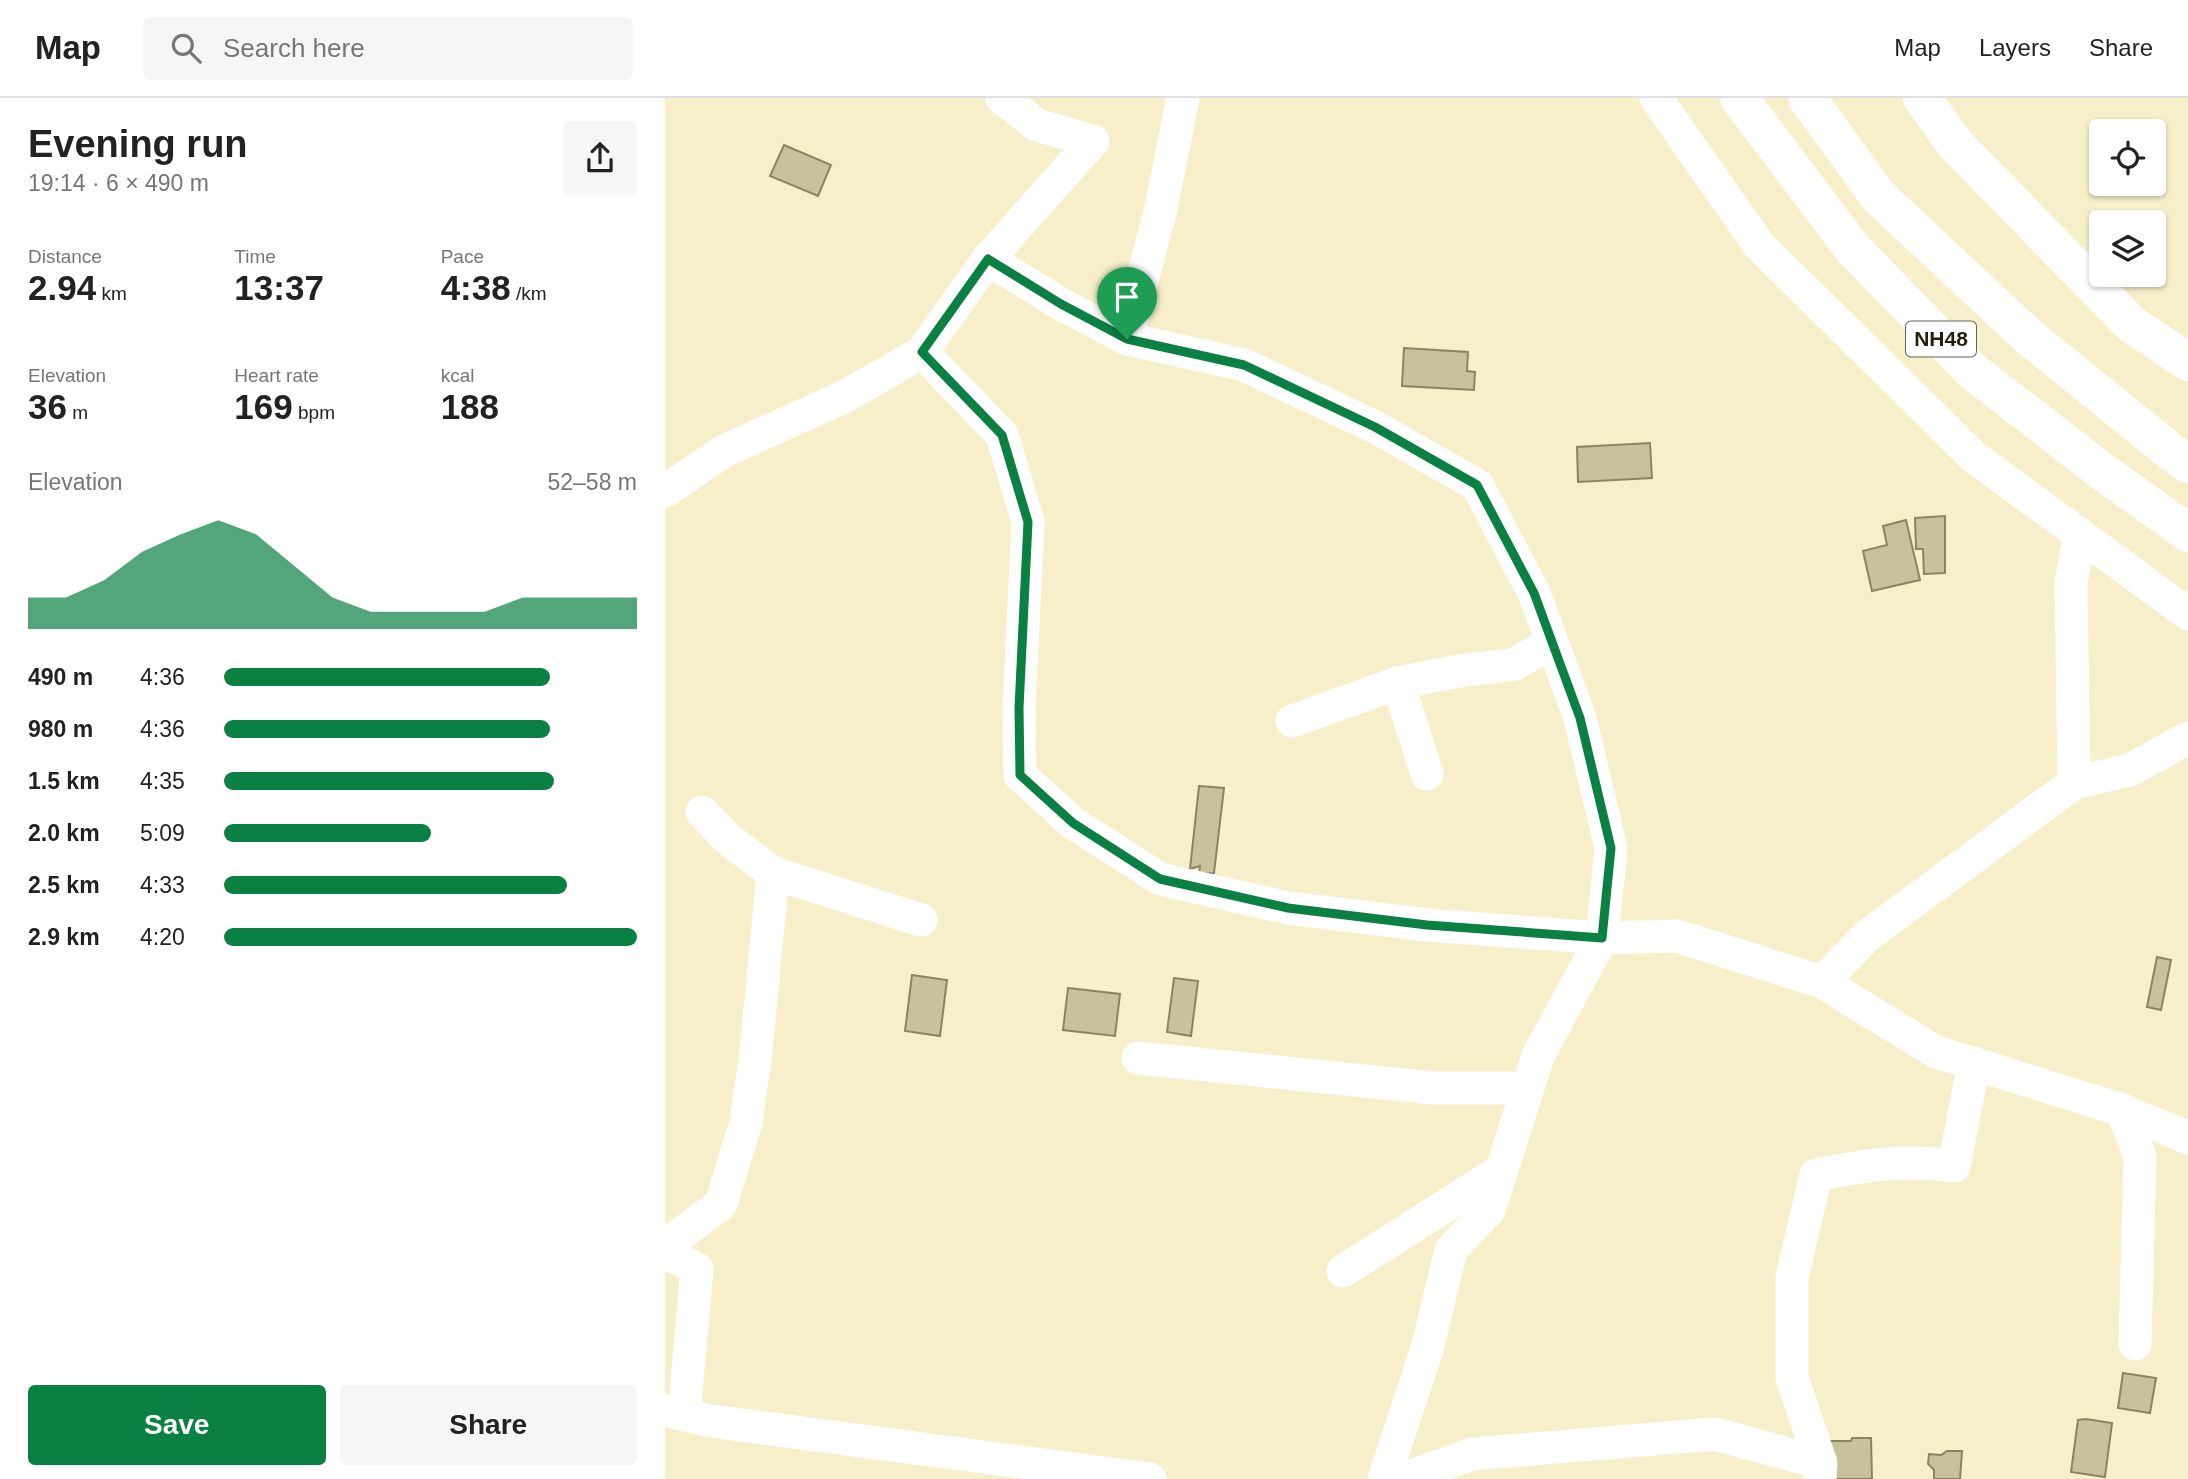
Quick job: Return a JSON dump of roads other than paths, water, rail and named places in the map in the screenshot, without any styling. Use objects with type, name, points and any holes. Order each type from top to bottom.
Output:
[{"type":"highway","name":"NH48","points":[[1739,98],[1853,249],[1972,370],[2103,472],[2188,533]]},
{"type":"highway","name":"NH48","points":[[1807,98],[1879,197],[2028,336],[2188,464]]},
{"type":"highway","points":[[1922,98],[1955,144],[2131,324],[2188,362]]},
{"type":"street","points":[[665,491],[724,451],[846,396],[922,352],[988,259],[1093,141],[1037,125],[1002,98]]},
{"type":"street","points":[[1127,339],[1161,208],[1183,98]]},
{"type":"street","points":[[1656,98],[1759,245],[1974,457],[2188,614]]},
{"type":"street","points":[[988,259],[1061,304],[1127,339],[1244,365],[1375,427],[1477,485],[1534,593],[1580,718],[1611,848],[1602,938],[1538,1056],[1489,1210],[1451,1250],[1427,1349],[1384,1479]]},
{"type":"street","points":[[922,352],[1002,435],[1028,522],[1019,708],[1020,775],[1073,823],[1160,879],[1288,908],[1427,925],[1602,938],[1677,936],[1822,982],[1936,1052],[2122,1110],[2188,1138]]},
{"type":"street","points":[[2074,783],[2071,583],[2080,534]]},
{"type":"street","points":[[1292,721],[1398,683],[1515,664],[1552,642]]},
{"type":"street","points":[[1398,683],[1427,774]]},
{"type":"street","points":[[1822,982],[1867,936],[2074,783],[2130,770],[2188,738]]},
{"type":"street","points":[[702,812],[727,838],[773,873],[921,920]]},
{"type":"street","points":[[665,1246],[721,1204],[746,1122],[756,1052],[773,873]]},
{"type":"street","points":[[1138,1058],[1433,1088],[1528,1088]]},
{"type":"street","points":[[1820,1471],[1792,1378],[1792,1277],[1816,1175],[1870,1164],[1924,1162],[1954,1166],[1974,1063]]},
{"type":"street","points":[[2122,1110],[2140,1157],[2135,1343]]},
{"type":"street","points":[[1343,1271],[1502,1170]]},
{"type":"street","points":[[665,1252],[697,1269],[675,1412],[711,1422],[1150,1479]]},
{"type":"street","points":[[1403,1479],[1472,1454],[1715,1434],[1820,1471]]}]
